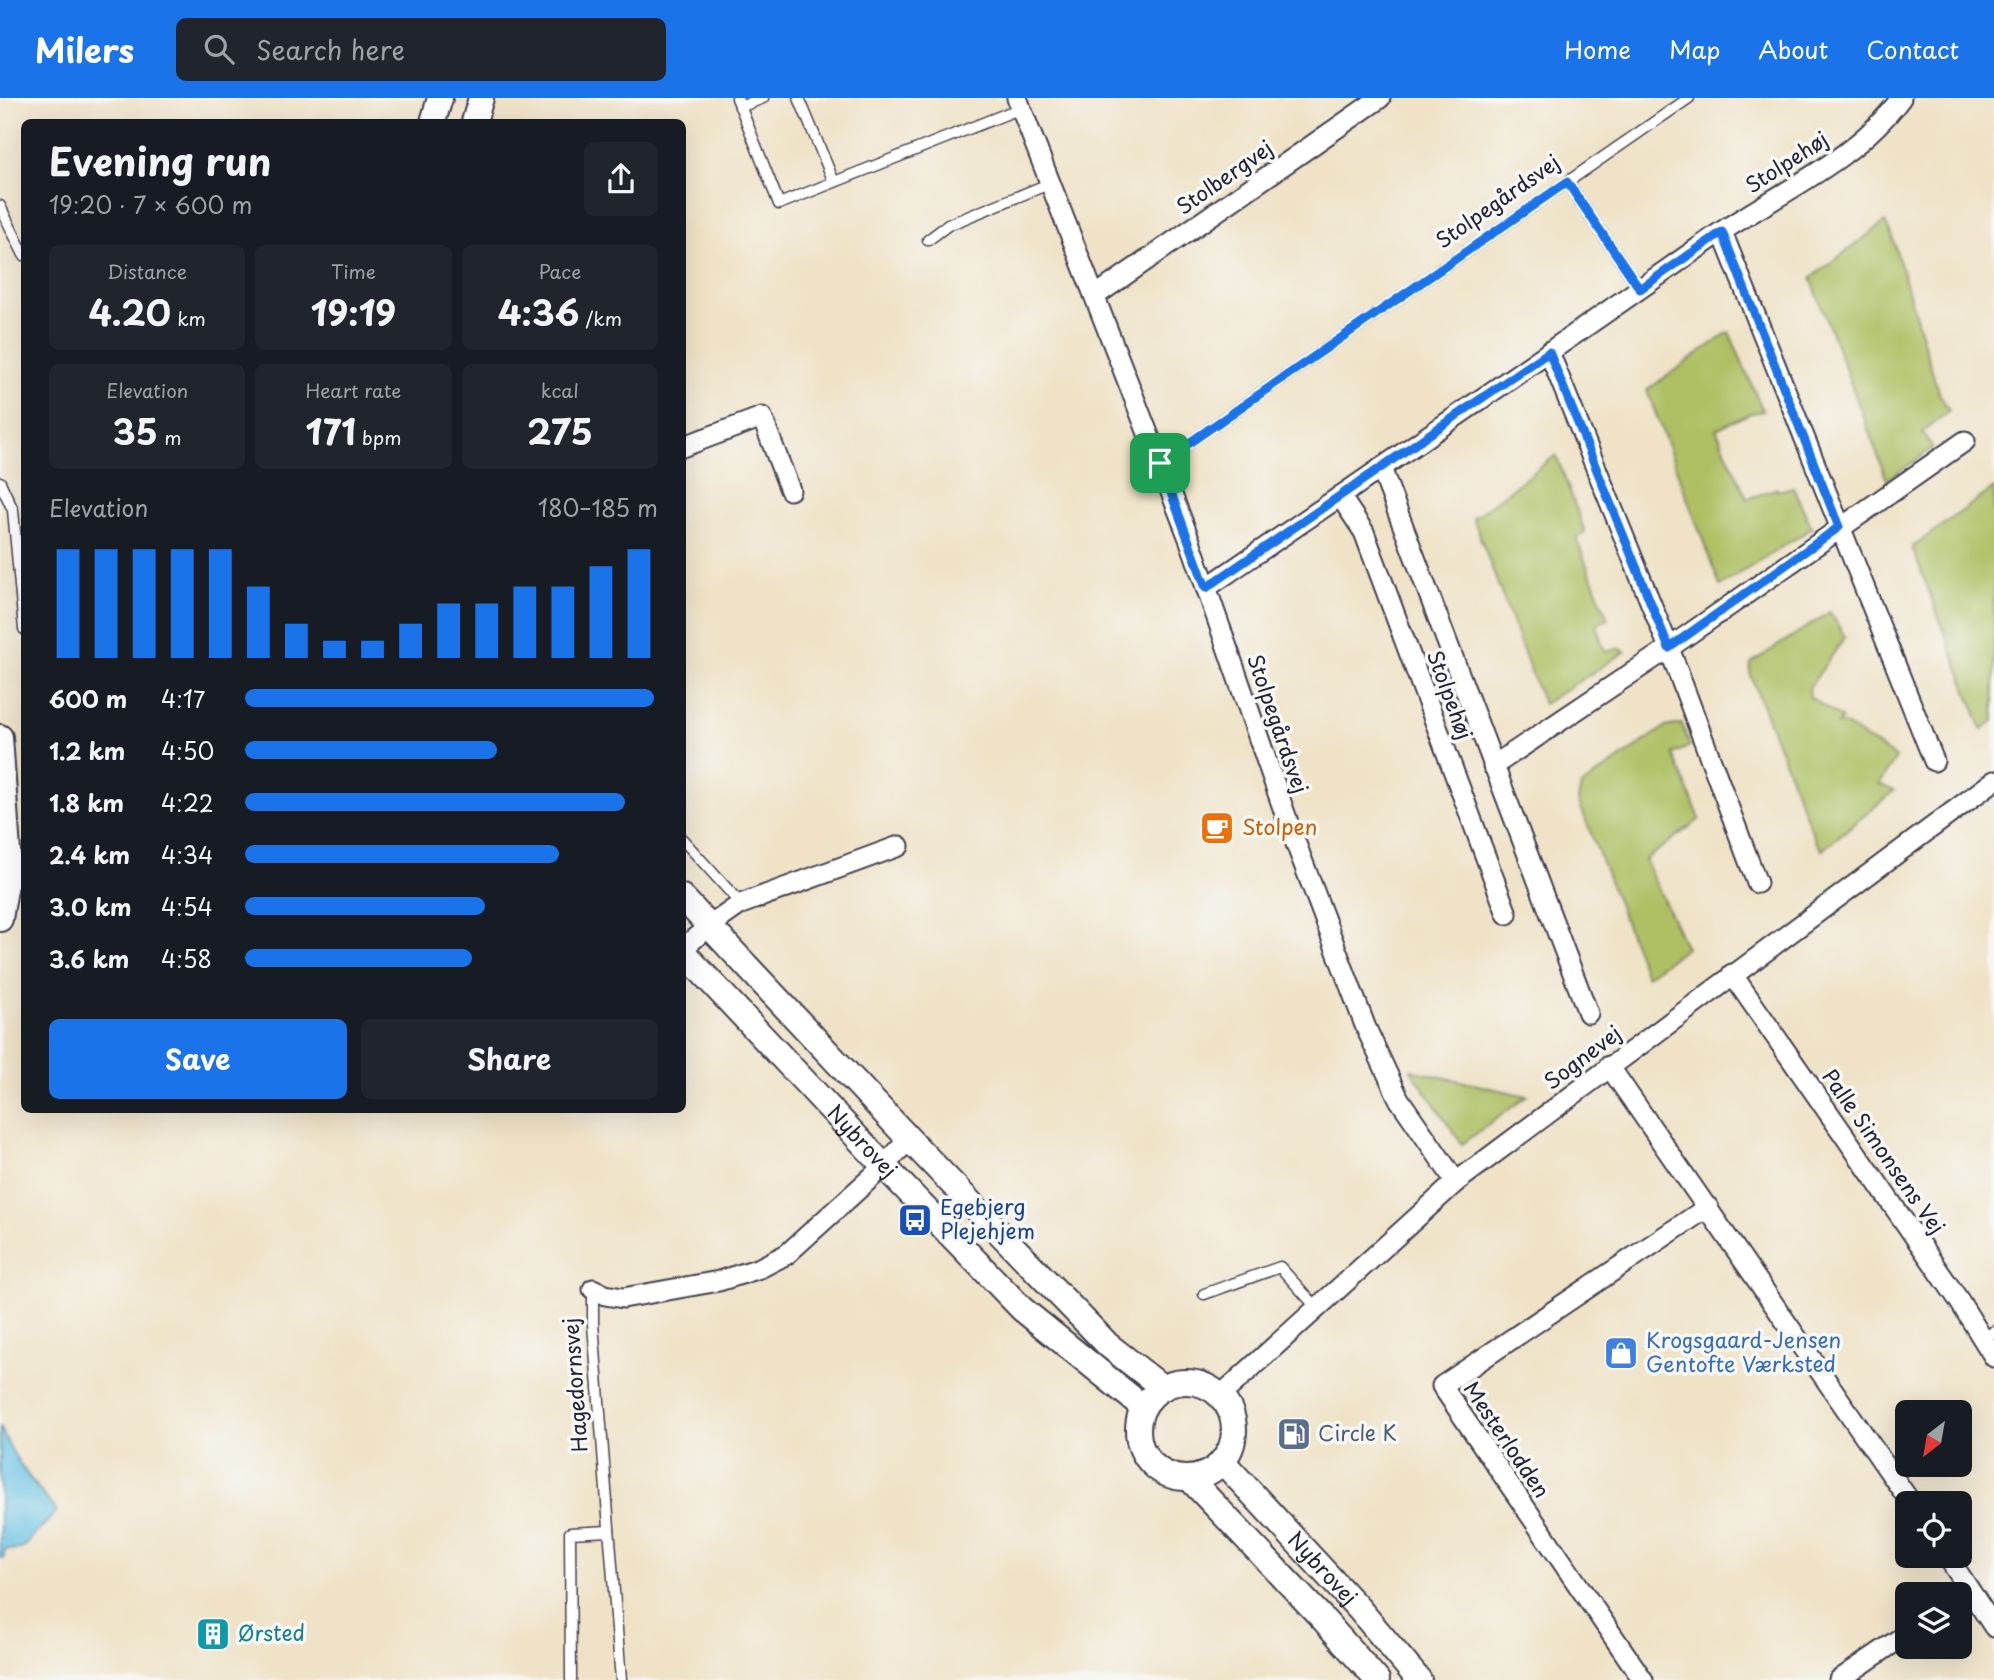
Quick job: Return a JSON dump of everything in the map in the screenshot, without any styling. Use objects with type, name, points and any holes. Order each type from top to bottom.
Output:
[{"type":"street","points":[[434,119],[440,98]]},
{"type":"street","points":[[475,119],[481,98]]},
{"type":"street","name":"Stolbergvej","points":[[1096,296],[1380,98]]},
{"type":"street","name":"Stolpehøj","points":[[1206,588],[1722,232],[1853,148],[1892,111],[1901,98]]},
{"type":"street","name":"Stolpegårdsvej","points":[[1019,103],[1160,463],[1290,828],[1366,1027],[1399,1099],[1456,1182]]},
{"type":"street","points":[[1722,232],[1934,761]]},
{"type":"street","points":[[1549,352],[1669,648],[1757,883]]},
{"type":"street","points":[[686,446],[762,417],[790,490]]},
{"type":"street","points":[[1493,766],[1669,648],[1965,441]]},
{"type":"street","name":"Stolpehøj","points":[[1381,468],[1588,1013]]},
{"type":"street","name":"Stolpehøj","points":[[1340,496],[1364,532],[1507,914]]},
{"type":"street","points":[[0,737],[9,865],[0,919]]},
{"type":"street","name":"Sognevej","points":[[1220,1396],[1456,1182],[1994,781]]},
{"type":"street","name":"Nybrovej","points":[[686,946],[741,904],[899,846]]},
{"type":"street","name":"Nybrovej","points":[[686,902],[909,1139],[1108,1345],[1163,1388]]},
{"type":"street","name":"Nybrovej","points":[[686,954],[1022,1309],[1143,1407]]},
{"type":"street","name":"Palle Simonsens Vej","points":[[1732,974],[1990,1343]]},
{"type":"street","points":[[1609,1066],[1902,1491]]},
{"type":"street","name":"Hagedornsvej","points":[[593,1289],[605,1295],[623,1298],[719,1281],[760,1268],[787,1254],[884,1166],[909,1139]]},
{"type":"street","name":"Mesterlodden","points":[[1643,1680],[1442,1386],[1708,1207]]},
{"type":"street","points":[[1182,1382],[1203,1385],[1220,1396],[1230,1411],[1234,1428],[1231,1446],[1222,1461],[1201,1476],[1189,1478],[1175,1477],[1150,1462],[1142,1450],[1138,1421],[1143,1407],[1152,1396],[1163,1388],[1182,1382]]},
{"type":"street","name":"Nybrovej","points":[[1222,1461],[1359,1609],[1419,1680]]},
{"type":"street","name":"Nybrovej","points":[[1189,1478],[1377,1680]]},
{"type":"street","points":[[1972,1602],[1994,1627]]},
{"type":"street","points":[[1839,1680],[1895,1642]]},
{"type":"lane","points":[[763,98],[739,103],[779,204],[1019,103]]},
{"type":"lane","points":[[799,98],[834,182]]},
{"type":"lane","name":"Stolpegårdsvej","points":[[1160,463],[1689,98]]},
{"type":"lane","points":[[1567,182],[1640,289]]},
{"type":"lane","points":[[928,240],[948,225],[1051,183]]},
{"type":"lane","points":[[0,206],[21,249]]},
{"type":"lane","points":[[0,482],[13,510],[21,597]]},
{"type":"lane","points":[[686,843],[741,904]]},
{"type":"lane","points":[[1204,1294],[1280,1268],[1317,1308]]},
{"type":"lane","name":"Hagedornsvej","points":[[593,1289],[593,1324],[621,1680]]},
{"type":"lane","points":[[571,1680],[570,1533],[610,1531]]},
{"type":"green space","points":[[1885,222],[1892,236],[1938,391],[1949,411],[1922,432],[1933,448],[1887,480],[1811,278]]},
{"type":"green space","points":[[1729,332],[1763,411],[1751,413],[1716,429],[1747,499],[1777,488],[1778,491],[1793,487],[1812,528],[1720,586],[1647,390]]},
{"type":"green space","points":[[1556,455],[1585,532],[1576,538],[1608,619],[1596,625],[1605,652],[1620,648],[1625,652],[1543,704],[1473,518]]},
{"type":"green space","points":[[1994,488],[1994,721],[1982,730],[1912,547]]},
{"type":"green space","points":[[1830,612],[1845,637],[1809,688],[1810,697],[1842,719],[1837,725],[1844,724],[1896,758],[1879,784],[1894,791],[1822,850],[1816,842],[1750,673],[1751,663]]},
{"type":"green space","points":[[1682,724],[1690,746],[1673,754],[1700,819],[1645,860],[1686,948],[1646,976],[1578,800],[1581,786],[1665,727]]},
{"type":"green space","points":[[1411,1070],[1527,1096],[1462,1144]]},
{"type":"water","points":[[0,1426],[25,1471],[57,1511],[21,1549],[4,1550],[4,1558],[0,1558]]},
{"type":"place","name":"Stolpen","points":[[1217,828]]},
{"type":"place","name":"Egebjerg Plejehjem","points":[[915,1220]]},
{"type":"place","name":"Krogsgaard-Jensen Gentofte Værksted","points":[[1621,1353]]},
{"type":"place","name":"Circle K","points":[[1294,1434]]},
{"type":"place","name":"Ørsted","points":[[213,1634]]},
{"type":"route","points":[[1567,182],[1640,289],[1722,232],[1839,527],[1669,648],[1549,352],[1206,588],[1160,463],[1567,182]]}]
